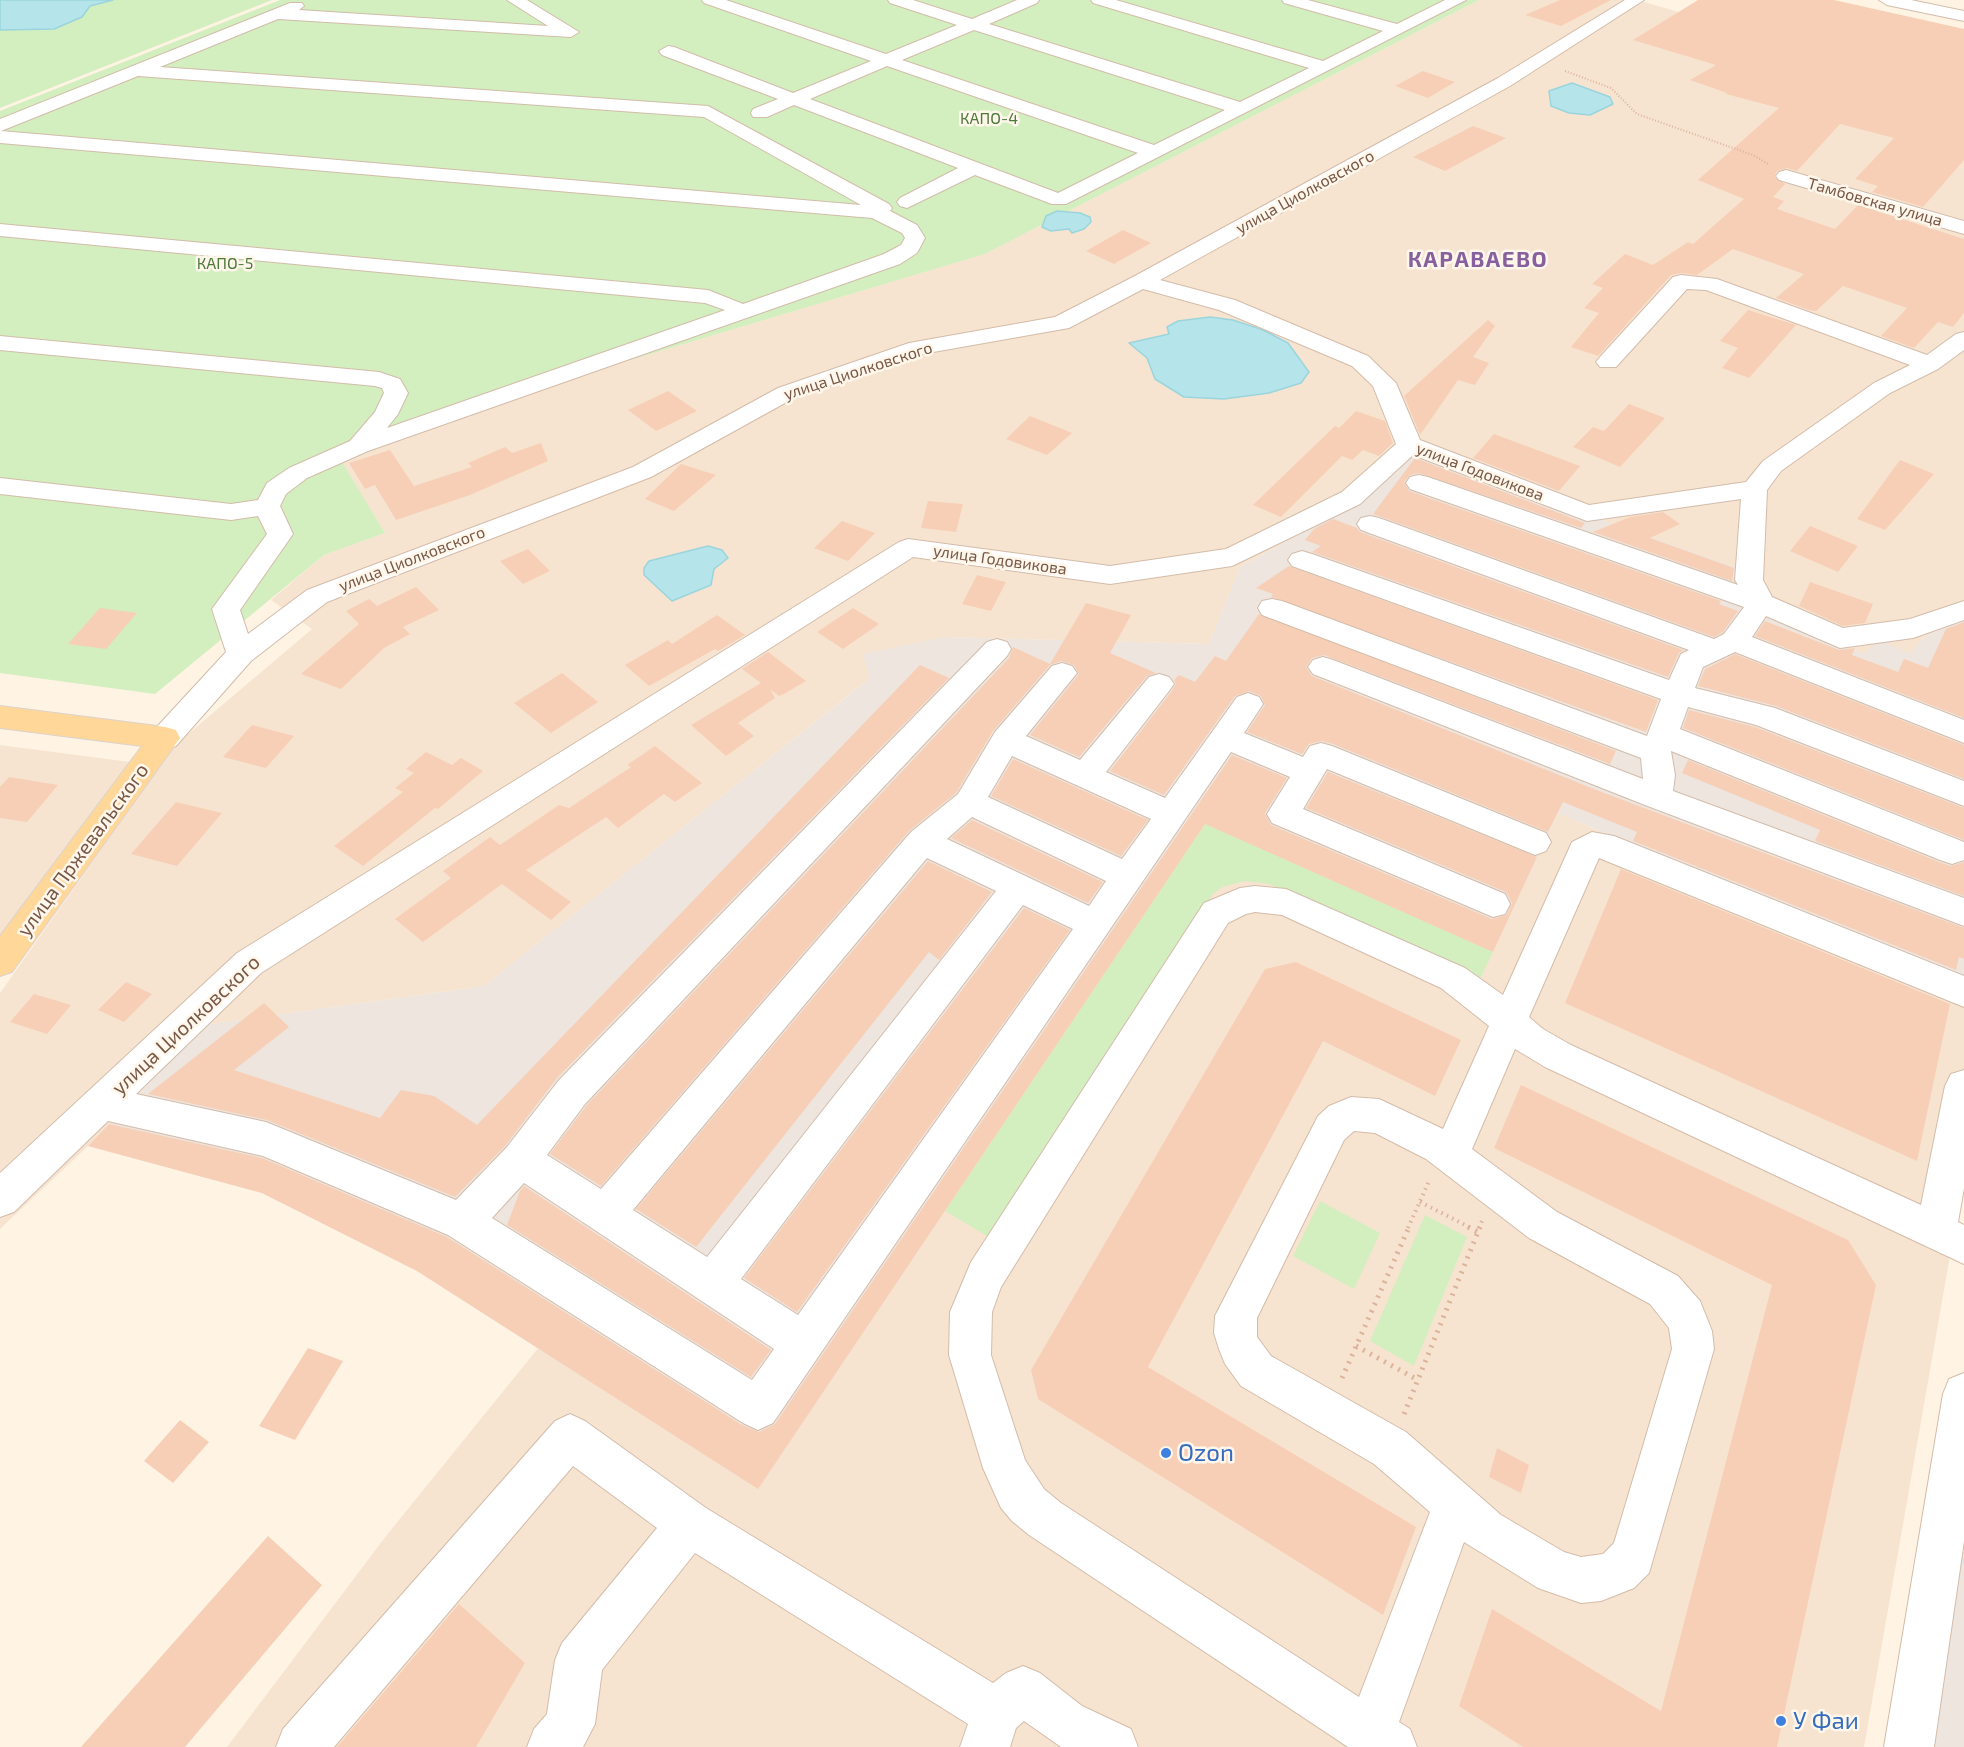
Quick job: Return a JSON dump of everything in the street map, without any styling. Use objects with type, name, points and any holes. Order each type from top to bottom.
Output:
[{"type":"main road","points":[[0,717],[165,738]]},
{"type":"main road","name":"улица Пржевальского","points":[[0,962],[165,738]]},
{"type":"street","points":[[0,126],[310,0]]},
{"type":"street","points":[[276,14],[571,32],[515,0]]},
{"type":"street","points":[[710,0],[1155,152]]},
{"type":"street","points":[[896,0],[1242,109]]},
{"type":"street","points":[[760,113],[1031,0]]},
{"type":"street","points":[[1099,0],[1325,67]]},
{"type":"street","points":[[1290,0],[1399,30]]},
{"type":"street","points":[[668,51],[1059,200],[1458,0]]},
{"type":"street","name":"улица Циолковского","points":[[165,738],[241,654],[317,596],[642,472],[786,393],[916,348],[1061,323],[1141,282],[1537,61],[1636,0]]},
{"type":"street","points":[[1887,0],[1964,16]]},
{"type":"street","points":[[136,70],[708,112],[881,207],[889,216],[910,229],[915,238],[910,249],[892,259],[359,446],[298,473],[276,489],[267,507]]},
{"type":"street","points":[[0,137],[722,197],[889,216]]},
{"type":"street","points":[[907,201],[973,168]]},
{"type":"street","name":"Тамбовская улица","points":[[1786,176],[1964,228]]},
{"type":"street","points":[[0,230],[708,297],[732,305],[740,313]]},
{"type":"street","points":[[1141,282],[1227,304],[1360,361],[1384,383],[1409,445]]},
{"type":"street","points":[[1608,362],[1681,282],[1709,284],[1930,364]]},
{"type":"street","points":[[1761,603],[1749,580],[1754,489],[1772,466],[1863,401],[1882,388],[1930,364],[1964,340]]},
{"type":"street","points":[[0,343],[379,379],[392,384],[396,393],[386,414],[359,446]]},
{"type":"street","name":"улица Годовикова","points":[[908,548],[1110,575],[1232,557],[1352,498],[1409,445],[1587,513],[1754,489]]},
{"type":"street","points":[[1419,483],[1761,603],[1840,638],[1913,628],[1964,610]]},
{"type":"street","points":[[0,486],[231,512],[267,507]]},
{"type":"street","points":[[241,654],[226,609],[280,534],[267,507]]},
{"type":"street","points":[[1370,524],[1724,645],[1964,732]]},
{"type":"street","name":"улица Циолковского","points":[[0,1200],[249,963],[908,548]]},
{"type":"street","points":[[1302,560],[1678,694],[1764,716],[1964,794]]},
{"type":"street","points":[[1656,797],[1659,743],[1691,661],[1724,645],[1761,603]]},
{"type":"street","points":[[1272,608],[1659,743],[1952,851]]},
{"type":"street","points":[[462,1222],[521,1159],[572,1092],[997,649]]},
{"type":"street","points":[[1323,667],[1656,797],[1964,912]]},
{"type":"street","points":[[606,1212],[922,841],[969,802],[1006,740],[1062,673]]},
{"type":"street","points":[[1085,776],[1159,684]]},
{"type":"street","points":[[102,1103],[266,1139],[462,1222],[758,1408],[1248,704]]},
{"type":"street","points":[[1225,737],[1309,772]]},
{"type":"street","points":[[1006,740],[1171,814]]},
{"type":"street","points":[[1493,904],[1283,814],[1321,754],[1535,842]]},
{"type":"street","points":[[969,802],[1128,877]]},
{"type":"street","points":[[922,841],[1095,924]]},
{"type":"street","points":[[1447,1151],[1509,1022],[1584,851],[1597,844],[1964,992]]},
{"type":"street","points":[[712,1284],[1018,887]]},
{"type":"street","points":[[1455,1504],[1381,1740],[1045,1519],[1017,1492],[1005,1468],[970,1355],[971,1312],[975,1298],[991,1266],[1211,919],[1226,907],[1255,899],[1286,902],[1453,978],[1485,1000],[1530,1040],[1558,1056],[1950,1238],[1964,1086]]},
{"type":"street","points":[[1364,1113],[1379,1116],[1447,1151],[1495,1190],[1543,1225],[1664,1290],[1685,1315],[1691,1331],[1693,1349],[1633,1557],[1618,1572],[1601,1578],[1581,1580],[1554,1572],[1485,1531],[1390,1448],[1256,1371],[1240,1349],[1236,1333],[1236,1316],[1331,1128],[1342,1118],[1364,1113]]},
{"type":"street","points":[[521,1159],[606,1212],[803,1343]]},
{"type":"street","points":[[1909,1747],[1964,1394]]},
{"type":"street","points":[[302,1747],[570,1436],[690,1524],[990,1730],[1023,1690],[1065,1723],[1113,1747]]},
{"type":"street","points":[[552,1747],[570,1724],[579,1660],[690,1524]]},
{"type":"path","points":[[1537,61],[1611,88],[1636,114],[1753,155],[1786,176]]},
{"type":"path","points":[[1326,1412],[1420,1202],[1447,1151]]},
{"type":"path","points":[[1390,1448],[1495,1190]]},
{"type":"path","points":[[1420,1202],[1478,1232]]},
{"type":"path","points":[[1356,1346],[1418,1380]]},
{"type":"shaded area","points":[[1479,0],[1637,0],[1703,19],[1964,156],[1964,617],[1938,623],[1910,653],[1878,641],[1865,654],[1754,608],[1361,501],[1240,567],[1209,644],[944,637],[864,655],[870,678],[484,986],[205,1025],[88,1146],[0,1229],[0,993],[175,745],[312,629],[271,600],[324,555],[385,533],[339,459],[527,391],[985,254]]},
{"type":"shaded area","points":[[1407,451],[1740,569],[1754,608],[1865,654],[1878,640],[1910,653],[1938,623],[1964,617],[1964,985],[1558,813],[1493,952],[1205,824],[758,1489],[417,1271],[262,1193],[88,1146],[205,1025],[484,986],[869,679],[863,654],[944,637],[1209,644],[1240,567],[1361,501]]},
{"type":"shaded area","points":[[0,745],[130,762],[0,935]]},
{"type":"shaded area","points":[[1558,813],[1964,985],[1964,1176],[1864,1747],[227,1747],[386,1536],[539,1347],[758,1488],[1205,824],[1493,951]]},
{"type":"shaded area","points":[[1964,1479],[1964,1747],[1923,1747]]},
{"type":"green space","points":[[0,0],[272,0],[0,108]]},
{"type":"green space","name":"КАПО-5","points":[[280,0],[1479,0],[985,254],[527,391],[340,459],[385,533],[324,555],[155,694],[0,673],[0,111]]},
{"type":"green space","points":[[1205,824],[1493,952],[1480,979],[1269,884],[1245,881],[1222,887],[1212,895],[992,1239],[945,1211]]},
{"type":"green space","points":[[1320,1201],[1380,1233],[1354,1289],[1293,1256]]},
{"type":"green space","points":[[1425,1215],[1467,1237],[1414,1366],[1370,1341]]},
{"type":"water","points":[[0,0],[113,0],[90,6],[82,17],[54,29],[0,30]]},
{"type":"water","points":[[1572,83],[1610,97],[1613,104],[1590,115],[1569,113],[1551,106],[1549,91]]},
{"type":"water","points":[[1057,211],[1080,213],[1090,217],[1091,222],[1084,229],[1072,233],[1069,229],[1051,231],[1042,227],[1046,216]]},
{"type":"water","points":[[1210,317],[1233,320],[1263,330],[1288,343],[1309,372],[1301,383],[1269,393],[1224,399],[1184,397],[1155,379],[1147,358],[1129,343],[1169,334],[1167,327],[1178,321]]},
{"type":"water","points":[[708,546],[722,550],[728,558],[714,569],[711,585],[672,601],[644,575],[644,568],[649,561]]},
{"type":"building","points":[[1560,0],[1611,0],[1561,26],[1525,15]]},
{"type":"building","points":[[1698,0],[1834,0],[1964,29],[1964,160],[1923,207],[1872,192],[1878,186],[1855,179],[1894,138],[1840,124],[1797,171],[1787,168],[1777,171],[1774,177],[1785,184],[1773,197],[1784,201],[1777,209],[1835,229],[1858,205],[1964,239],[1964,313],[1953,327],[1938,322],[1914,348],[1881,336],[1907,308],[1843,286],[1816,311],[1809,310],[1776,298],[1804,274],[1733,249],[1697,275],[1681,273],[1671,275],[1598,356],[1571,347],[1599,313],[1584,308],[1603,288],[1592,284],[1625,254],[1653,265],[1688,242],[1693,244],[1744,199],[1698,180],[1779,108],[1726,94],[1690,80],[1716,65],[1633,40]]},
{"type":"building","points":[[1423,71],[1455,82],[1428,98],[1395,86]]},
{"type":"building","points":[[1473,126],[1506,138],[1445,171],[1413,157]]},
{"type":"building","points":[[1123,230],[1151,243],[1114,264],[1086,251]]},
{"type":"building","points":[[1748,310],[1796,325],[1749,378],[1722,368],[1738,348],[1720,341]]},
{"type":"building","points":[[1488,320],[1495,326],[1473,357],[1489,363],[1475,385],[1458,380],[1420,435],[1404,396]]},
{"type":"building","points":[[668,391],[697,411],[656,431],[628,410]]},
{"type":"building","points":[[1629,404],[1665,418],[1620,467],[1573,447],[1593,427],[1604,431]]},
{"type":"building","points":[[1356,411],[1385,421],[1393,443],[1379,456],[1363,450],[1352,460],[1342,456],[1281,517],[1253,505],[1335,426],[1339,428]]},
{"type":"building","points":[[1030,416],[1072,433],[1047,455],[1006,439]]},
{"type":"building","points":[[1494,434],[1580,466],[1559,491],[1473,458]]},
{"type":"building","points":[[541,443],[548,461],[470,495],[396,520],[375,485],[365,489],[349,463],[390,450],[414,486],[472,467],[468,463],[505,447],[512,453]]},
{"type":"building","points":[[1415,458],[1585,523],[1581,528],[1419,473],[1410,475],[1404,482],[1409,491],[1721,601],[1719,604],[1738,611],[1723,632],[1714,637],[1373,514]]},
{"type":"building","points":[[1900,460],[1934,474],[1885,530],[1857,519]]},
{"type":"building","points":[[681,464],[716,475],[674,511],[645,499]]},
{"type":"building","points":[[928,501],[963,504],[956,532],[921,528]]},
{"type":"building","points":[[1663,512],[1680,524],[1650,538],[1734,568],[1732,581],[1593,532],[1630,517]]},
{"type":"building","points":[[1333,519],[1357,528],[1360,532],[1683,650],[1679,653],[1668,677],[1312,552],[1321,546],[1305,540],[1314,529]]},
{"type":"building","points":[[842,521],[875,533],[848,561],[814,548]]},
{"type":"building","points":[[1810,526],[1858,546],[1838,572],[1790,551]]},
{"type":"building","points":[[528,549],[550,571],[523,584],[500,561]]},
{"type":"building","points":[[1289,566],[1658,700],[1646,732],[1271,597],[1273,594],[1256,588]]},
{"type":"building","points":[[977,575],[1006,582],[991,611],[962,604]]},
{"type":"building","points":[[1810,582],[1873,604],[1865,623],[1843,626],[1799,606]]},
{"type":"building","points":[[416,587],[439,610],[403,627],[410,634],[384,648],[341,689],[301,674],[359,624],[346,611],[369,599],[377,606]]},
{"type":"building","points":[[1086,603],[1131,615],[1110,653],[1156,673],[1147,676],[1079,757],[1030,735],[1079,674],[1074,665],[1061,661],[1050,665],[993,731],[956,793],[909,831],[601,1186],[550,1154],[587,1105],[1009,658],[1013,647],[1050,664]]},
{"type":"building","points":[[100,608],[137,613],[106,649],[68,644]]},
{"type":"building","points":[[853,608],[879,624],[843,649],[817,632]]},
{"type":"building","points":[[1259,614],[1616,751],[1610,764],[1324,655],[1312,658],[1306,667],[1312,676],[1599,791],[1964,928],[1964,959],[1959,957],[1956,970],[1633,841],[1637,832],[1563,802],[1548,832],[1333,744],[1322,741],[1309,744],[1302,754],[1247,732],[1265,705],[1261,696],[1249,691],[1235,696],[1164,795],[1110,771],[1171,692],[1176,684],[1174,680],[1179,675],[1195,682],[1215,656],[1226,661]]},
{"type":"building","points":[[717,615],[745,635],[649,686],[625,665],[668,640],[672,644]]},
{"type":"building","points":[[1765,621],[1839,650],[1855,648],[1852,655],[1898,672],[1904,659],[1928,668],[1946,629],[1964,622],[1964,718],[1755,636]]},
{"type":"building","points":[[768,652],[806,681],[779,696],[770,689],[775,698],[738,723],[754,736],[726,756],[691,725],[761,683],[742,669]]},
{"type":"building","points":[[1735,654],[1964,745],[1964,779],[1776,706],[1698,686],[1705,669]]},
{"type":"building","points":[[920,665],[949,678],[557,1078],[505,1146],[455,1197],[267,1120],[148,1094],[264,1003],[289,1027],[234,1070],[380,1118],[401,1090],[434,1096],[477,1125]]},
{"type":"building","points":[[562,673],[598,702],[551,733],[514,703]]},
{"type":"building","points":[[1689,710],[1755,727],[1964,808],[1964,840],[1683,728]]},
{"type":"building","points":[[252,725],[294,736],[266,768],[223,757]]},
{"type":"building","points":[[655,746],[702,783],[675,802],[664,794],[618,828],[606,817],[526,870],[571,902],[551,920],[502,884],[423,942],[395,919],[451,878],[443,871],[490,837],[500,845],[559,805],[569,808],[631,767],[627,765]]},
{"type":"building","points":[[426,752],[452,765],[461,758],[483,771],[438,809],[435,808],[363,866],[334,846],[403,792],[395,788],[414,773],[406,769]]},
{"type":"building","points":[[1232,755],[1287,778],[1265,813],[1271,825],[1492,919],[1507,915],[1512,903],[1506,892],[1306,808],[1328,772],[1537,857],[1493,952],[1205,824],[758,1489],[417,1271],[262,1193],[88,1146],[109,1124],[262,1158],[447,1237],[742,1425],[759,1432],[775,1424]]},
{"type":"building","points":[[1013,759],[1148,820],[1121,856],[991,796]]},
{"type":"building","points":[[1688,760],[1939,862],[1951,866],[1964,862],[1964,896],[1815,841],[1820,830],[1682,773]]},
{"type":"building","points":[[9,777],[58,785],[27,822],[0,818],[0,787]]},
{"type":"building","points":[[176,802],[222,813],[177,866],[131,854]]},
{"type":"building","points":[[972,820],[1103,882],[1088,903],[951,838]]},
{"type":"building","points":[[928,861],[992,892],[939,960],[929,952],[696,1247],[636,1209]]},
{"type":"building","points":[[1621,869],[1950,1004],[1917,1161],[1565,1003]]},
{"type":"building","points":[[1024,908],[1070,930],[797,1312],[744,1278]]},
{"type":"building","points":[[1296,962],[1461,1040],[1435,1096],[1323,1041],[1148,1367],[1416,1527],[1383,1615],[1038,1399],[1031,1370],[1265,969]]},
{"type":"building","points":[[126,982],[152,994],[124,1022],[98,1010]]},
{"type":"building","points":[[34,994],[71,1005],[47,1034],[10,1022]]},
{"type":"building","points":[[1521,1085],[1848,1240],[1876,1285],[1777,1747],[1523,1747],[1459,1706],[1492,1609],[1661,1711],[1772,1285],[1494,1148]]},
{"type":"building","points":[[524,1186],[771,1350],[751,1377],[507,1225]]},
{"type":"building","points":[[308,1348],[343,1361],[295,1440],[259,1426]]},
{"type":"building","points":[[180,1420],[209,1442],[173,1483],[144,1461]]},
{"type":"building","points":[[1497,1448],[1529,1465],[1521,1493],[1489,1477]]},
{"type":"building","points":[[268,1536],[322,1585],[185,1747],[81,1747]]},
{"type":"building","points":[[459,1604],[525,1663],[476,1747],[337,1747]]},
{"type":"place","name":"Ozon","points":[[1166,1453]]},
{"type":"place","name":"У Фаи","points":[[1781,1721]]},
{"type":"district","name":"КАРАВАЕВО","points":[[1478,260]]},
{"type":"park label","name":"КАПО-4","points":[[989,119]]}]
